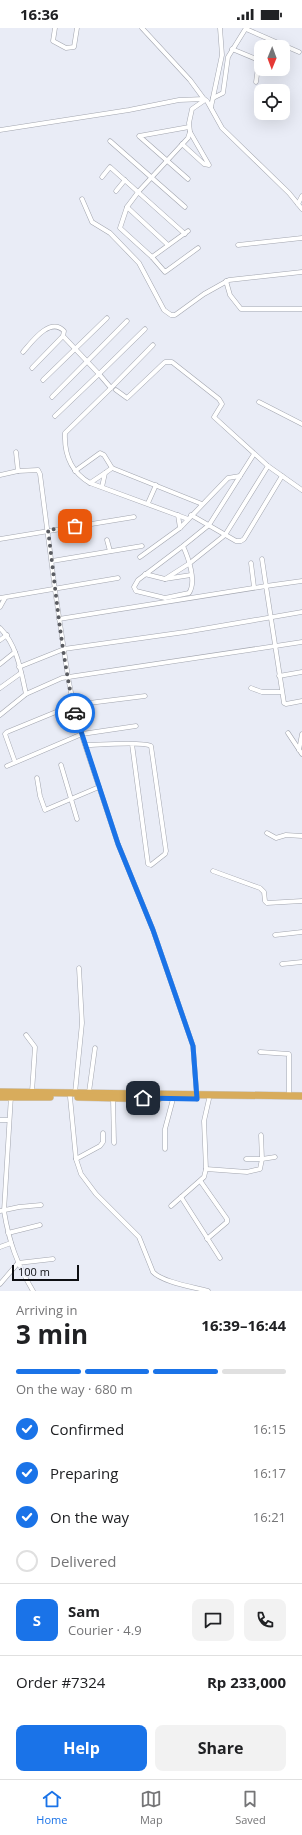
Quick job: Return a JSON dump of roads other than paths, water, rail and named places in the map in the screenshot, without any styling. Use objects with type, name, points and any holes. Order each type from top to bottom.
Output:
[{"type":"highway","points":[[0,1092],[11,1094],[73,1095],[89,1092],[197,1097],[302,1096]]},
{"type":"highway","points":[[0,1096],[32,1092],[113,1098],[172,1099],[197,1097],[209,1099],[302,1101]]},
{"type":"street","points":[[54,28],[53,41],[69,48],[74,47],[75,45],[77,28]]},
{"type":"street","points":[[142,28],[190,80],[211,107],[222,128],[302,209]]},
{"type":"street","points":[[211,107],[222,55],[220,28]]},
{"type":"street","points":[[213,98],[224,92],[228,57],[246,28],[299,52]]},
{"type":"street","points":[[232,49],[254,58]]},
{"type":"street","points":[[256,82],[257,76]]},
{"type":"street","points":[[182,144],[204,164],[209,164],[190,132],[189,127],[192,109],[204,99]]},
{"type":"street","points":[[0,130],[129,110],[179,100],[204,99]]},
{"type":"street","points":[[188,179],[168,159],[139,136],[189,127]]},
{"type":"street","points":[[190,132],[188,138],[139,191],[127,208],[120,228],[152,257],[165,272],[198,248]]},
{"type":"street","points":[[110,141],[152,176],[185,207]]},
{"type":"street","points":[[102,177],[110,167],[186,232],[152,257]]},
{"type":"street","points":[[116,191],[125,180]]},
{"type":"street","points":[[298,204],[302,196]]},
{"type":"street","points":[[82,200],[92,222],[110,233],[140,263],[164,310],[168,314],[175,315],[204,294],[226,281],[302,272]]},
{"type":"street","points":[[127,208],[168,245]]},
{"type":"street","points":[[238,245],[302,238]]},
{"type":"street","points":[[226,281],[230,295],[241,309],[302,309]]},
{"type":"street","points":[[43,380],[107,318]]},
{"type":"street","points":[[52,397],[127,321]]},
{"type":"street","points":[[23,352],[45,330],[60,328],[64,331],[63,336],[32,368]]},
{"type":"street","points":[[56,416],[145,329]]},
{"type":"street","points":[[63,336],[111,388]]},
{"type":"street","points":[[153,345],[65,433],[66,454],[75,470],[90,483],[178,515],[190,517],[208,525],[236,541],[241,541],[244,539],[282,476]]},
{"type":"street","points":[[116,390],[127,398],[165,362],[172,362],[217,397],[222,404],[214,417],[268,466],[302,490]]},
{"type":"street","points":[[259,402],[302,424]]},
{"type":"street","points":[[16,452],[18,471]]},
{"type":"street","points":[[75,470],[100,453],[104,455],[112,468],[202,504]]},
{"type":"street","points":[[183,546],[190,563],[191,588],[189,592],[165,598],[136,591],[135,584],[145,574],[183,546],[208,525],[254,454]]},
{"type":"street","points":[[165,579],[190,563],[225,535],[268,466]]},
{"type":"street","points":[[90,483],[112,468]]},
{"type":"street","points":[[0,474],[34,469],[40,472],[59,619],[73,704],[118,844],[162,956],[193,1046],[197,1097]]},
{"type":"street","points":[[102,487],[105,473]]},
{"type":"street","points":[[140,558],[180,528],[228,478],[240,476]]},
{"type":"street","points":[[148,503],[156,485]]},
{"type":"street","points":[[178,515],[180,528]]},
{"type":"street","points":[[0,539],[134,517]]},
{"type":"street","points":[[107,540],[110,551]]},
{"type":"street","points":[[52,561],[142,546]]},
{"type":"street","points":[[262,559],[281,692],[285,704],[302,701]]},
{"type":"street","points":[[251,563],[254,587]]},
{"type":"street","points":[[145,574],[165,579],[191,575]]},
{"type":"street","points":[[0,607],[2,598],[118,578]]},
{"type":"street","points":[[59,619],[164,603],[254,587],[302,581]]},
{"type":"street","points":[[19,667],[64,648],[302,612]]},
{"type":"street","points":[[0,628],[7,635],[15,652],[26,694]]},
{"type":"street","points":[[0,640],[7,635]]},
{"type":"street","points":[[0,715],[26,694],[68,677],[302,642]]},
{"type":"street","points":[[0,664],[15,652]]},
{"type":"street","points":[[279,676],[302,672]]},
{"type":"street","points":[[0,688],[21,673]]},
{"type":"street","points":[[251,688],[262,692],[281,692]]},
{"type":"street","points":[[15,762],[6,739],[5,734],[7,732],[73,704],[145,696]]},
{"type":"street","points":[[7,766],[82,734],[136,726]]},
{"type":"street","points":[[288,733],[300,752]]},
{"type":"street","points":[[300,752],[302,734]]},
{"type":"street","points":[[86,746],[132,744],[148,744],[152,747],[166,854],[151,865],[148,864],[132,744]]},
{"type":"street","points":[[61,765],[77,819]]},
{"type":"street","points":[[37,778],[37,784],[44,810],[49,810],[99,787]]},
{"type":"street","points":[[267,833],[276,838],[286,835],[302,836]]},
{"type":"street","points":[[213,871],[260,888],[263,890],[265,901],[267,903],[302,902]]},
{"type":"street","points":[[275,935],[302,932]]},
{"type":"street","points":[[282,964],[302,962]]},
{"type":"street","points":[[79,968],[82,1023],[73,1095],[76,1159],[81,1174],[87,1184],[139,1237],[153,1272],[156,1275],[169,1281],[208,1291]]},
{"type":"street","points":[[26,1035],[35,1047],[32,1092]]},
{"type":"street","points":[[89,1092],[95,1048]]},
{"type":"street","points":[[260,1052],[289,1054],[289,1096]]},
{"type":"street","points":[[11,1094],[2,1211],[18,1263],[33,1291]]},
{"type":"street","points":[[113,1098],[114,1143]]},
{"type":"street","points":[[165,1149],[166,1128],[172,1099]]},
{"type":"street","points":[[171,1206],[201,1182],[204,1177],[206,1169],[204,1121],[209,1099]]},
{"type":"street","points":[[0,1120],[9,1120]]},
{"type":"street","points":[[76,1159],[100,1146],[103,1142],[103,1133]]},
{"type":"street","points":[[206,1169],[247,1172],[260,1170],[262,1159],[261,1135]]},
{"type":"street","points":[[246,1159],[262,1159],[275,1156]]},
{"type":"street","points":[[0,1171],[5,1171]]},
{"type":"street","points":[[201,1182],[227,1219],[227,1222],[207,1238]]},
{"type":"street","points":[[181,1197],[220,1258]]},
{"type":"street","points":[[2,1211],[19,1207],[41,1205]]},
{"type":"street","points":[[8,1233],[40,1224]]},
{"type":"street","points":[[0,1247],[11,1243]]},
{"type":"street","points":[[0,1284],[18,1263],[53,1259]]}]
